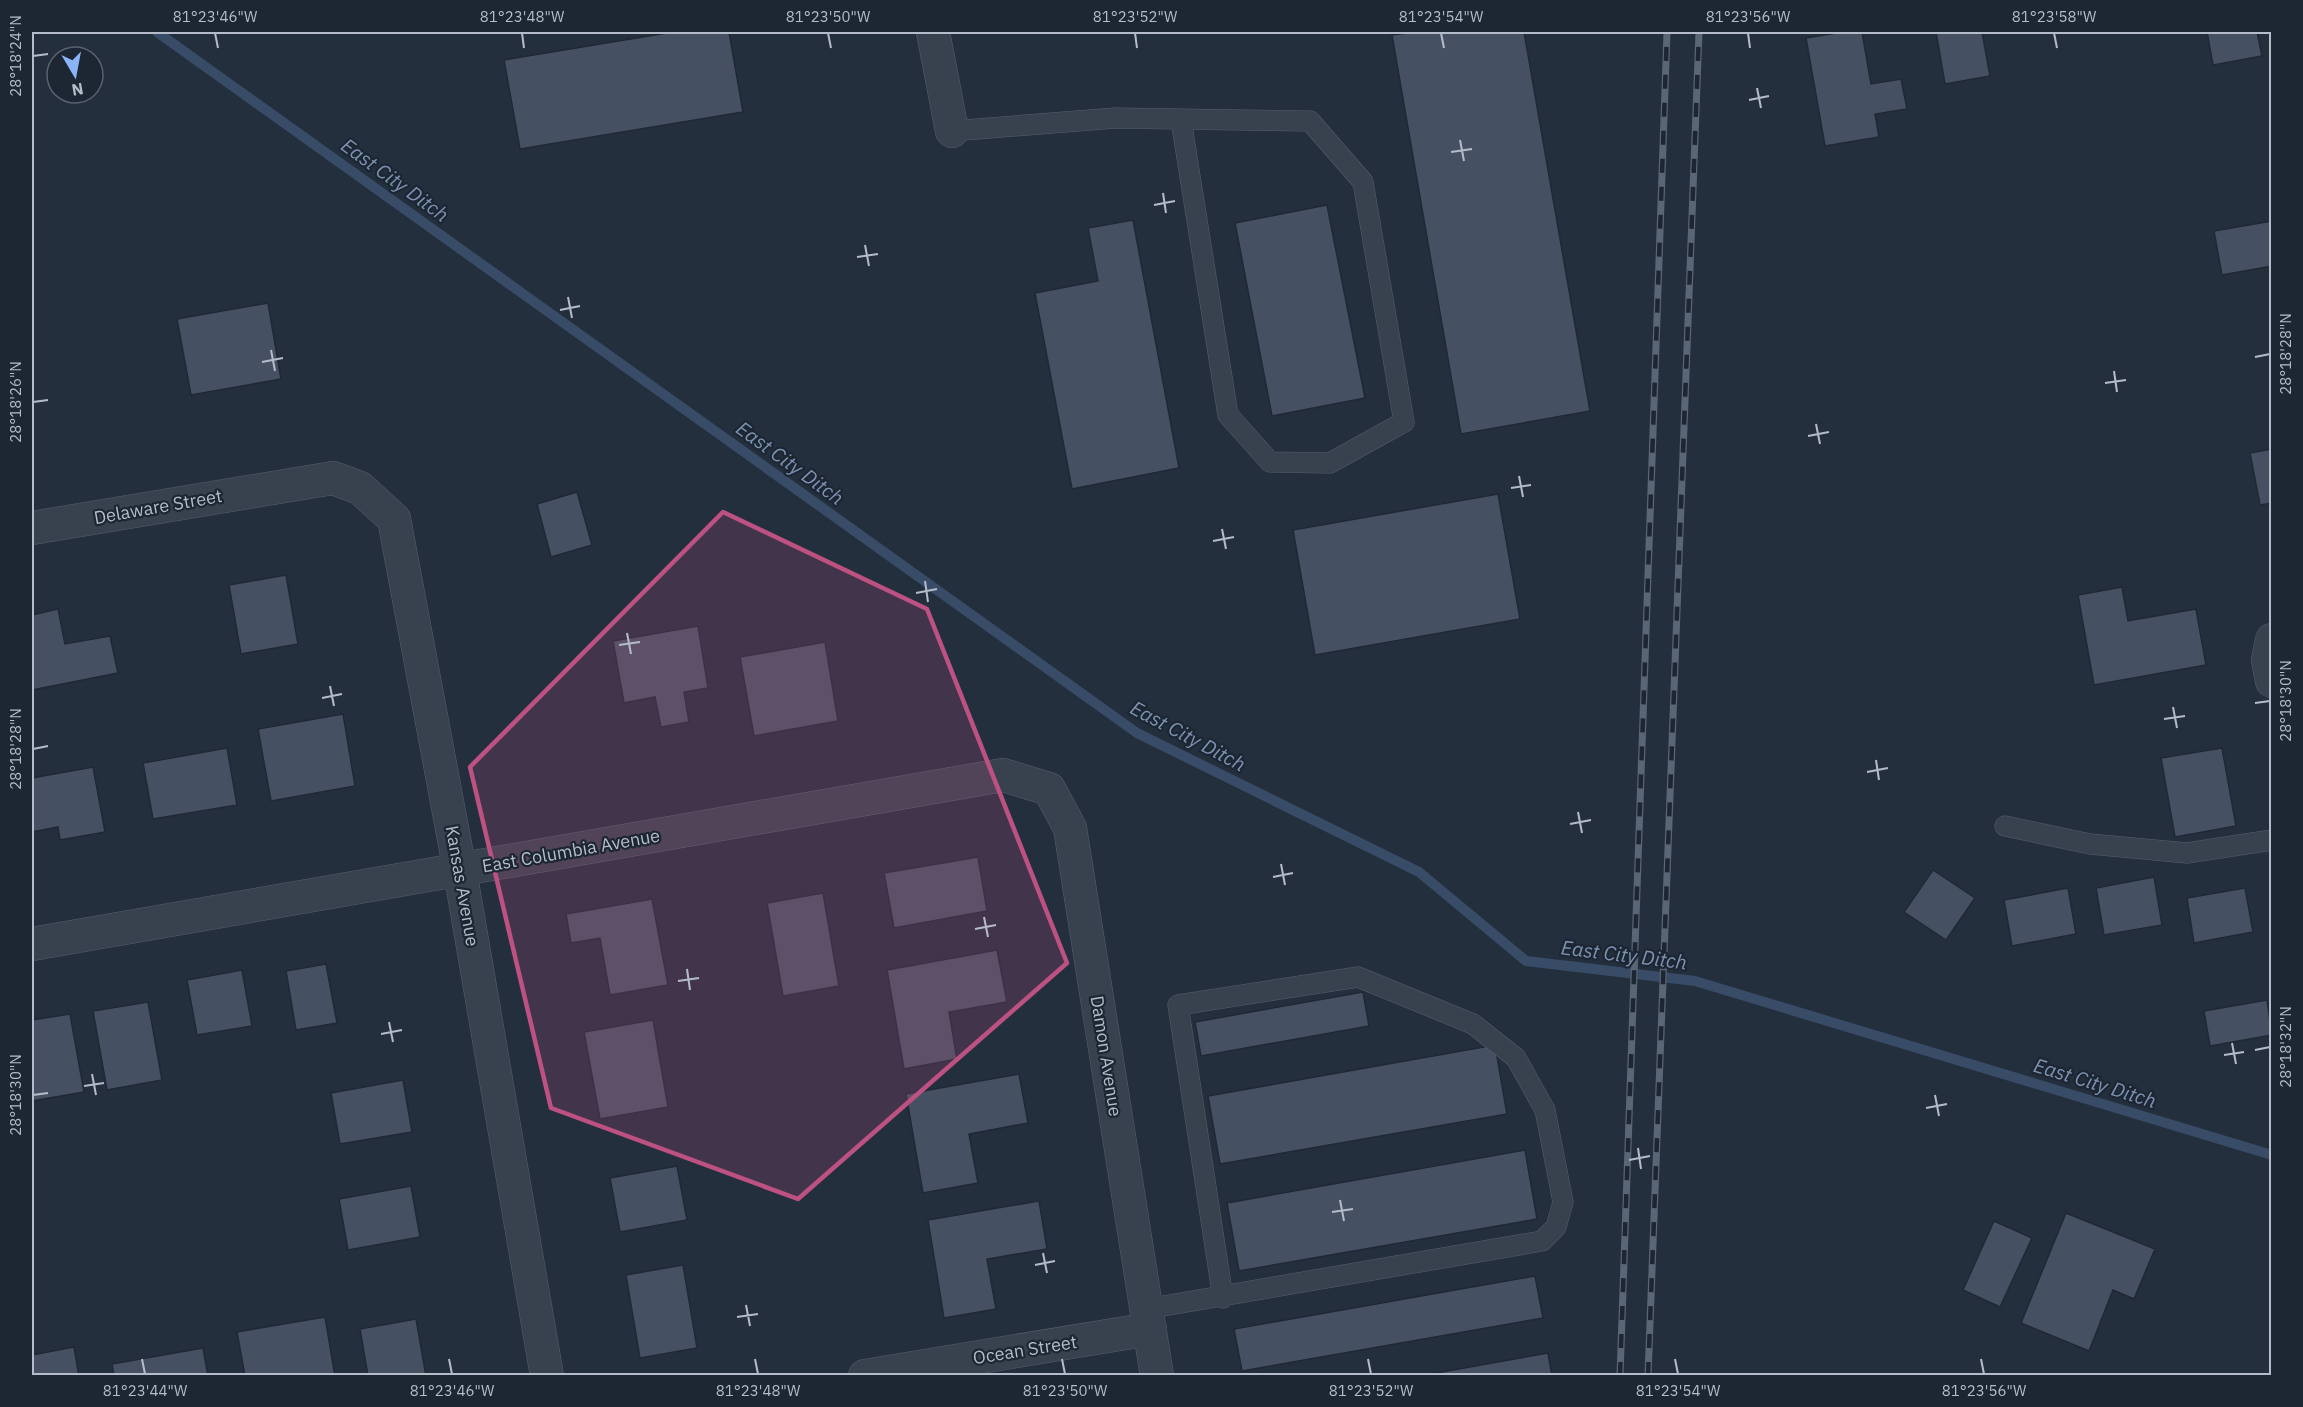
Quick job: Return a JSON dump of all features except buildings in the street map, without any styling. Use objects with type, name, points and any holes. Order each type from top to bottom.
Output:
[{"type":"street","points":[[933,32],[952,131]]},
{"type":"street","name":"Kansas Avenue","points":[[284,485],[333,478],[360,488],[394,519],[460,871],[547,1376]]},
{"type":"street","name":"Delaware Street","points":[[32,528],[284,485]]},
{"type":"street","points":[[2271,640],[2268,660],[2271,681]]},
{"type":"street","name":"East Columbia Avenue","points":[[32,944],[1004,775]]},
{"type":"street","name":"Damon Avenue","points":[[1004,775],[1049,789],[1070,828],[1157,1376]]},
{"type":"street","name":"Ocean Street","points":[[865,1376],[1148,1319]]},
{"type":"lane","points":[[952,131],[1116,118],[1310,121],[1363,182],[1404,422],[1330,463],[1270,462],[1228,415],[1181,120]]},
{"type":"lane","points":[[2005,826],[2090,844],[2187,853],[2271,840]]},
{"type":"lane","points":[[1148,1319],[1223,1298],[1542,1241],[1556,1227],[1563,1202],[1545,1110],[1516,1058],[1473,1024],[1358,977],[1178,1005],[1223,1298]]},
{"type":"highlighted area","points":[[723,512],[927,609],[1067,963],[798,1199],[551,1108],[470,767]]},
{"type":"waterway","name":"East City Ditch","points":[[157,32],[1137,733],[1419,872],[1526,961],[1695,981],[2272,1155]]},
{"type":"railway","points":[[1620,1376],[1667,32]]},
{"type":"railway","points":[[1648,1376],[1699,32]]}]
